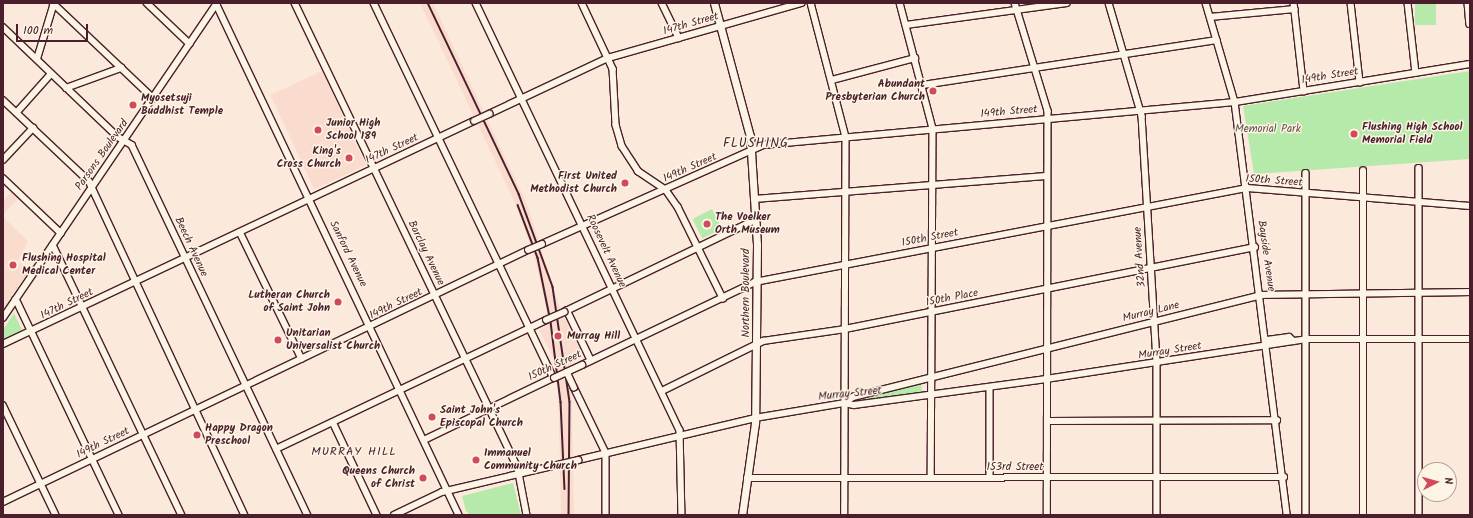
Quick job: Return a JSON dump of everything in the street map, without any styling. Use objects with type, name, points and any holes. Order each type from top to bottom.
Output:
[{"type":"main road","name":"Northern Boulevard","points":[[714,3],[751,151],[754,199],[757,282],[755,418],[742,515]]},
{"type":"street","points":[[38,59],[53,3],[153,98]]},
{"type":"street","points":[[147,3],[190,44]]},
{"type":"street","name":"Parsons Boulevard","points":[[3,318],[217,3]]},
{"type":"street","name":"Sanford Avenue","points":[[217,3],[402,390],[459,515]]},
{"type":"street","name":"Barclay Avenue","points":[[295,3],[519,474],[527,515]]},
{"type":"street","points":[[374,3],[554,378]]},
{"type":"street","name":"Roosevelt Avenue","points":[[476,3],[662,391],[681,435],[682,515]]},
{"type":"street","points":[[582,3],[613,69],[616,125],[622,146],[638,171],[666,190],[699,247],[723,298]]},
{"type":"street","points":[[662,3],[679,38]]},
{"type":"street","name":"147th Street","points":[[3,344],[83,308],[474,120],[608,58],[801,3]]},
{"type":"street","points":[[811,3],[846,137],[845,515]]},
{"type":"street","points":[[900,3],[923,85],[933,129],[934,184],[930,394],[931,478]]},
{"type":"street","points":[[906,24],[1016,6],[1066,3]]},
{"type":"street","name":"32nd Avenue","points":[[1109,3],[1142,110],[1157,364],[1157,515]]},
{"type":"street","name":"Bayside Avenue","points":[[1206,3],[1235,102],[1268,343],[1287,515]]},
{"type":"street","points":[[1351,3],[1360,82]]},
{"type":"street","points":[[1408,3],[1416,73]]},
{"type":"street","points":[[1468,3],[1470,24]]},
{"type":"street","points":[[1016,6],[1034,67],[1047,119],[1047,515]]},
{"type":"street","points":[[1210,17],[1295,6],[1304,91]]},
{"type":"street","name":"Beech Avenue","points":[[3,27],[38,59],[66,88],[124,140],[132,145],[308,515]]},
{"type":"street","points":[[923,85],[1217,40]]},
{"type":"street","points":[[832,80],[915,58]]},
{"type":"street","name":"149th Street","points":[[3,502],[435,296],[528,250],[763,146],[846,137],[1235,102],[1470,64]]},
{"type":"street","points":[[66,88],[121,68]]},
{"type":"street","points":[[17,112],[51,74]]},
{"type":"street","points":[[3,100],[89,181],[134,283],[244,515]]},
{"type":"street","points":[[3,160],[33,128]]},
{"type":"street","points":[[1419,168],[1419,515]]},
{"type":"street","points":[[1363,171],[1363,515]]},
{"type":"street","points":[[1306,173],[1306,515]]},
{"type":"street","points":[[754,199],[847,190],[1046,176]]},
{"type":"street","points":[[3,178],[61,233]]},
{"type":"street","name":"150th Street","points":[[425,440],[757,282],[1246,188],[1470,206]]},
{"type":"street","points":[[276,449],[755,220]]},
{"type":"street","points":[[240,232],[302,359]]},
{"type":"street","points":[[53,244],[182,515]]},
{"type":"street","name":"150th Place","points":[[662,391],[756,345],[932,312],[1255,247]]},
{"type":"street","name":"Murray Lane","points":[[845,403],[931,378],[1261,295],[1470,292]]},
{"type":"street","points":[[16,299],[119,515]]},
{"type":"street","points":[[565,311],[591,360]]},
{"type":"street","name":"Murray Street","points":[[394,515],[448,490],[755,418],[845,403],[854,405],[1157,364],[1268,343],[1289,336],[1294,341],[1306,339],[1470,339]]},
{"type":"street","points":[[567,372],[606,453],[606,515]]},
{"type":"street","points":[[990,387],[990,477]]},
{"type":"street","points":[[3,405],[56,515]]},
{"type":"street","points":[[1046,421],[1277,420]]},
{"type":"street","points":[[333,422],[377,515]]},
{"type":"street","name":"153rd Street","points":[[747,478],[1284,477]]},
{"type":"shaded area","points":[[420,3],[433,3],[527,204],[559,306],[583,356],[571,363],[574,515],[561,515],[558,384],[554,358],[539,330],[547,326],[547,311],[535,259],[515,203]]},
{"type":"shaded area","name":"Junior High School 189","points":[[322,71],[366,165],[314,189],[270,95]]},
{"type":"shaded area","points":[[11,192],[18,199],[3,215],[3,201]]},
{"type":"shaded area","name":"Flushing Hospital Medical Center","points":[[3,217],[28,241],[18,262],[30,269],[3,309]]},
{"type":"green space","points":[[1415,3],[1436,3],[1436,25],[1415,25]]},
{"type":"green space","name":"Memorial Park","points":[[1470,71],[1470,159],[1254,174],[1243,106]]},
{"type":"green space","name":"The Voelker Orth Museum","points":[[712,209],[722,229],[702,239],[692,219]]},
{"type":"green space","points":[[14,313],[22,330],[4,339],[3,330]]},
{"type":"green space","points":[[921,383],[922,392],[853,401],[853,399]]},
{"type":"green space","points":[[513,483],[521,515],[470,515],[466,511],[462,496]]},
{"type":"railway","points":[[428,3],[519,194],[553,287],[570,402],[569,515]]},
{"type":"railway","points":[[518,205],[538,258],[551,322],[561,402],[565,489]]},
{"type":"place","name":"Abundant Presbyterian Church","points":[[933,91]]},
{"type":"place","name":"Myosetsuji Buddhist Temple","points":[[133,105]]},
{"type":"place","name":"Junior High School 189","points":[[318,130]]},
{"type":"place","name":"Flushing High School Memorial Field","points":[[1354,134]]},
{"type":"place","name":"King's Cross Church","points":[[349,158]]},
{"type":"place","name":"First United Methodist Church","points":[[625,183]]},
{"type":"place","name":"The Voelker Orth Museum","points":[[707,224]]},
{"type":"place","name":"Flushing Hospital Medical Center","points":[[13,265]]},
{"type":"place","name":"Lutheran Church of Saint John","points":[[338,302]]},
{"type":"place","name":"Murray Hill","points":[[558,336]]},
{"type":"place","name":"Unitarian Universalist Church","points":[[278,340]]},
{"type":"place","name":"Saint John's Episcopal Church","points":[[432,417]]},
{"type":"place","name":"Happy Dragon Preschool","points":[[197,435]]},
{"type":"place","name":"Immanuel Community Church","points":[[476,460]]},
{"type":"place","name":"Queens Church of Christ","points":[[423,478]]},
{"type":"district","name":"FLUSHING","points":[[756,144]]},
{"type":"district","name":"MURRAY HILL","points":[[354,452]]}]
